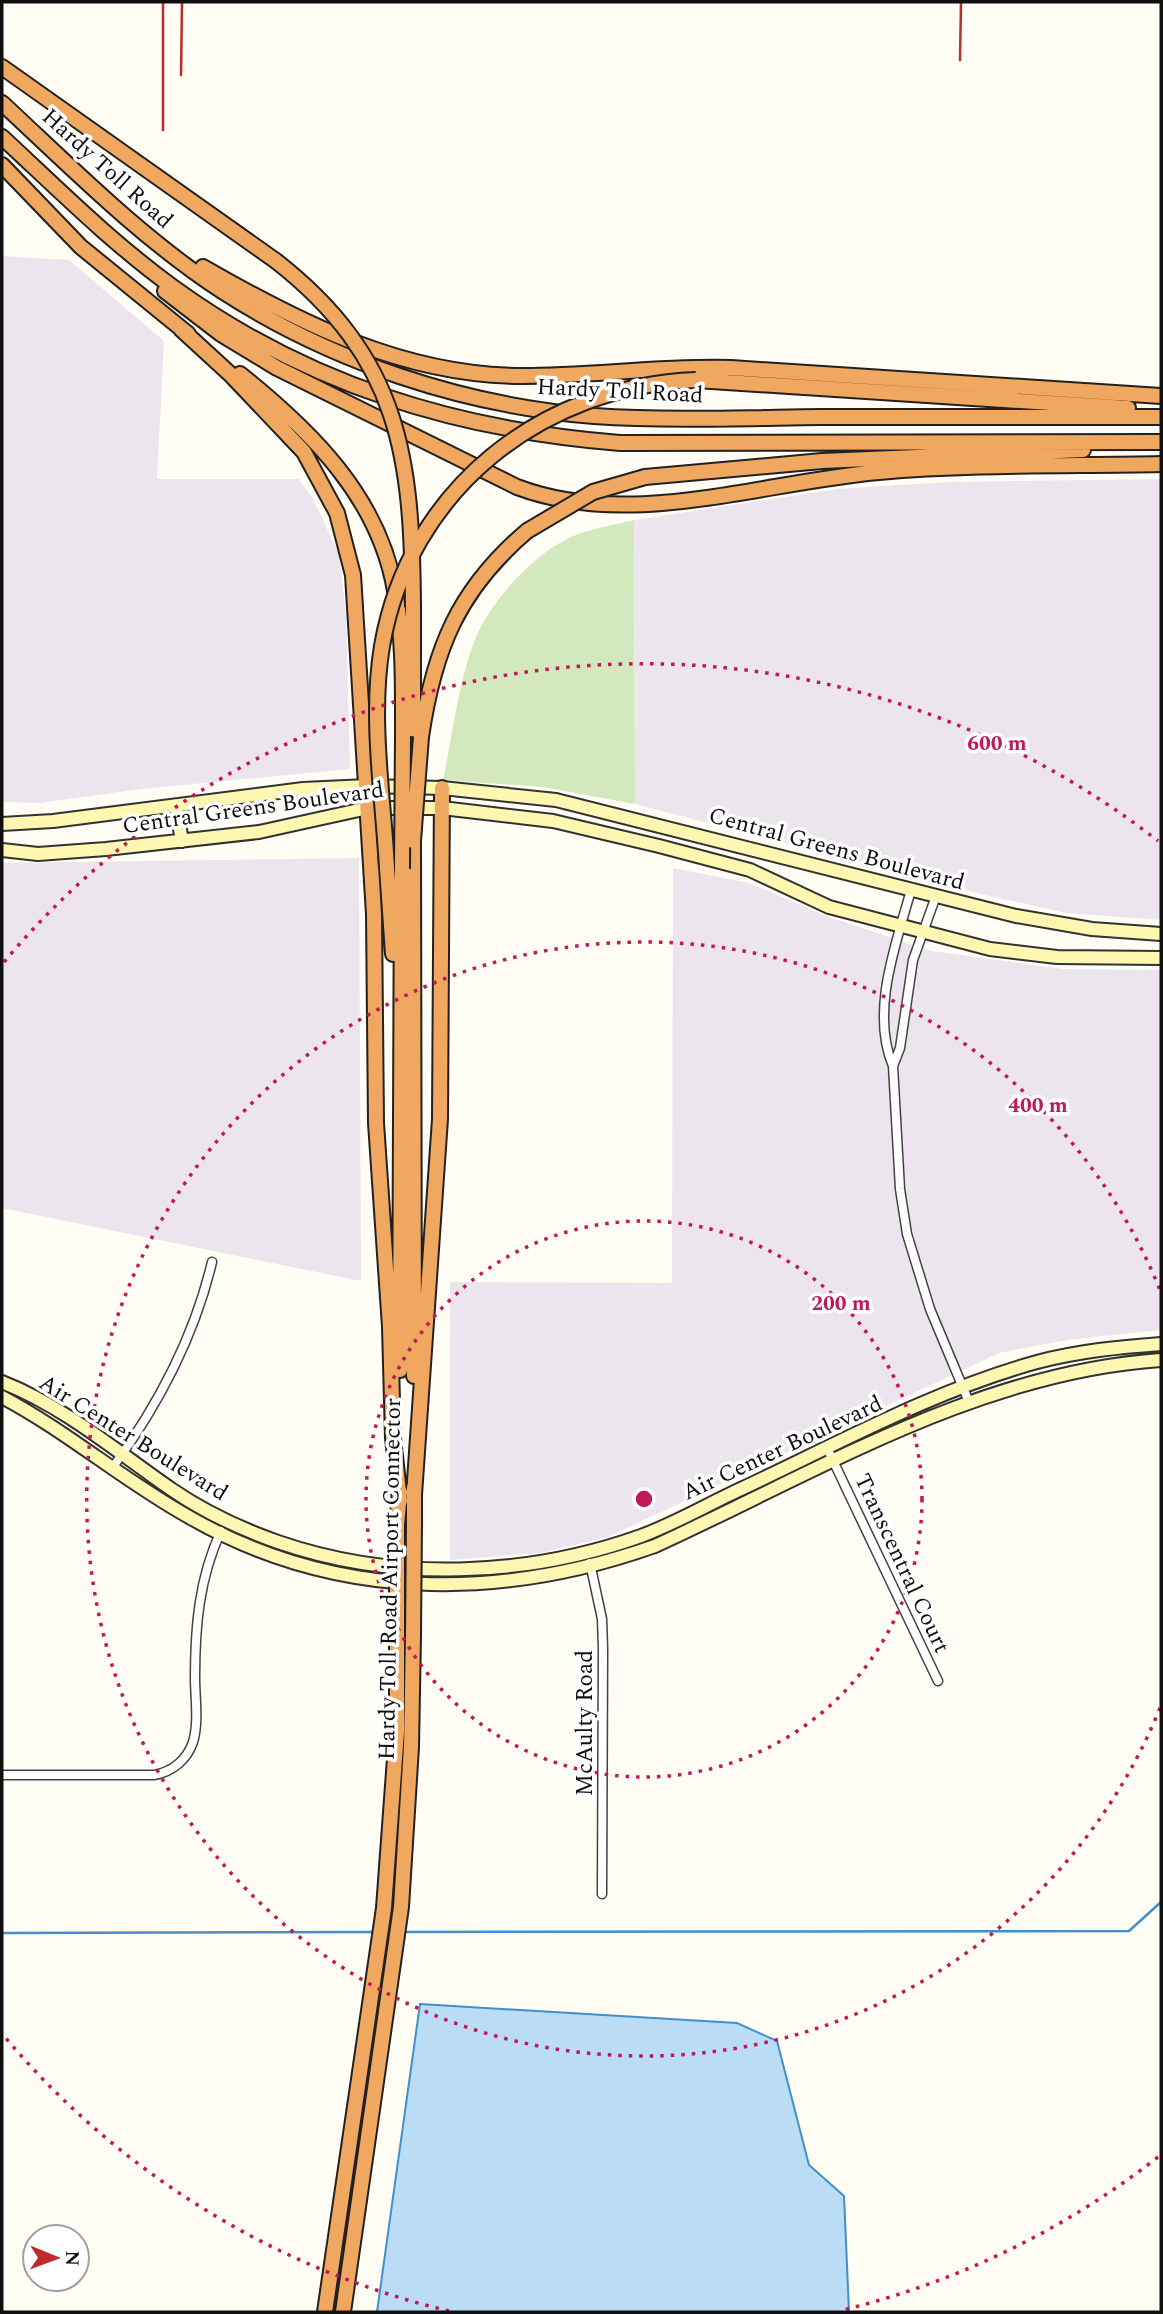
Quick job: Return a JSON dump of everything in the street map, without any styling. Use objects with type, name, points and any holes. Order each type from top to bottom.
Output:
[{"type":"highway","points":[[2,67],[276,261],[318,297],[349,334],[379,384],[392,416],[410,490],[413,607],[401,1134]]},
{"type":"highway","name":"Hardy Toll Road","points":[[2,103],[151,238],[224,292],[313,341],[379,369],[436,388],[514,406],[624,417],[1161,417]]},
{"type":"highway","name":"Hardy Toll Road","points":[[2,137],[120,245],[174,288],[266,345],[362,389],[478,424],[534,434],[620,443],[1158,442]]},
{"type":"highway","points":[[2,165],[81,247],[303,426],[335,462],[362,505],[382,545],[395,588],[412,736]]},
{"type":"highway","points":[[151,238],[297,319],[379,352],[455,370],[523,376],[680,367],[731,368],[1161,396]]},
{"type":"highway","points":[[120,245],[169,295],[246,351],[517,487],[558,499],[615,507],[654,505],[816,478],[881,472],[1161,464]]},
{"type":"highway","points":[[181,329],[288,433],[317,473],[337,513],[349,553],[355,592],[367,786],[375,946],[376,1124],[390,1326],[393,1438],[400,1500]]},
{"type":"highway","points":[[401,1134],[397,1003],[378,728],[379,670],[392,607],[419,542],[469,476],[496,452],[545,419],[612,391],[645,384],[696,380],[1161,411]]},
{"type":"highway","points":[[412,736],[442,644],[459,608],[495,560],[527,531],[593,492],[645,477],[822,461],[1058,453],[1158,442]]},
{"type":"highway","name":"Hardy Toll Road Airport Connector","points":[[344,2312],[401,1907],[411,1747],[414,1495],[407,868],[413,841],[412,736]]},
{"type":"highway","points":[[414,1495],[440,1119],[442,788]]},
{"type":"highway","name":"Hardy Toll Road Airport Connector","points":[[325,2312],[384,1908],[397,1731],[401,1134]]},
{"type":"street","name":"Central Greens Boulevard","points":[[2,824],[176,806],[303,789],[367,786],[442,788],[556,800],[936,896],[1066,924],[1161,934]]},
{"type":"street","points":[[553,821],[556,800]]},
{"type":"street","points":[[176,806],[182,841]]},
{"type":"street","name":"Central Greens Boulevard","points":[[2,850],[38,854],[182,841],[259,832],[368,808],[442,808],[553,821],[736,866],[830,907],[970,945],[1020,954],[1161,958]]},
{"type":"street","points":[[911,890],[885,1002],[886,1047],[893,1066],[900,1189],[907,1234],[925,1298],[968,1402]]},
{"type":"street","points":[[893,1066],[900,1048],[914,960],[936,896]]},
{"type":"street","points":[[113,1467],[154,1406],[182,1353],[212,1262]]},
{"type":"street","name":"Air Center Boulevard","points":[[2,1382],[68,1415],[174,1491],[227,1521],[279,1542],[337,1558],[371,1565],[430,1569],[518,1566],[587,1553],[644,1535],[962,1387],[1038,1362],[1114,1347],[1161,1344]]},
{"type":"street","points":[[1114,1347],[1116,1363]]},
{"type":"street","name":"Air Center Boulevard","points":[[2,1398],[113,1467],[169,1506],[220,1534],[302,1565],[355,1577],[430,1585],[493,1584],[591,1567],[654,1546],[968,1402],[1039,1379],[1116,1363],[1161,1360]]},
{"type":"street","name":"Transcentral Court","points":[[827,1448],[938,1681]]},
{"type":"street","points":[[719,1499],[728,1513]]},
{"type":"street","points":[[2,1775],[163,1773],[181,1762],[194,1733],[195,1646],[200,1594],[227,1521]]},
{"type":"street","name":"McAulty Road","points":[[587,1553],[602,1619],[603,1894]]},
{"type":"street","points":[[430,1569],[430,1585]]},
{"type":"shaded area","points":[[2,256],[69,260],[164,341],[157,479],[299,479],[313,499],[339,554],[346,614],[350,769],[141,789],[40,803],[2,802]]},
{"type":"shaded area","points":[[1161,479],[1161,920],[1067,913],[980,894],[635,804],[634,520],[838,489],[948,482]]},
{"type":"shaded area","points":[[359,858],[361,1281],[2,1208],[2,863]]},
{"type":"shaded area","points":[[673,868],[749,883],[829,917],[932,951],[1063,969],[1161,970],[1161,1330],[1067,1340],[999,1353],[608,1537],[540,1553],[450,1560],[450,1282],[672,1283]]},
{"type":"green space","points":[[634,520],[635,804],[543,787],[443,780],[456,707],[470,654],[483,622],[504,592],[531,564],[561,542],[576,535]]},
{"type":"water","points":[[420,2004],[737,2023],[777,2041],[809,2165],[844,2196],[849,2312],[377,2312]]},
{"type":"waterway","points":[[402,1932],[1129,1931],[1161,1902]]},
{"type":"waterway","points":[[2,1933],[375,1932]]},
{"type":"railway","points":[[163,2],[163,130]]},
{"type":"railway","points":[[181,75],[182,2]]},
{"type":"railway","points":[[960,60],[961,2]]}]
